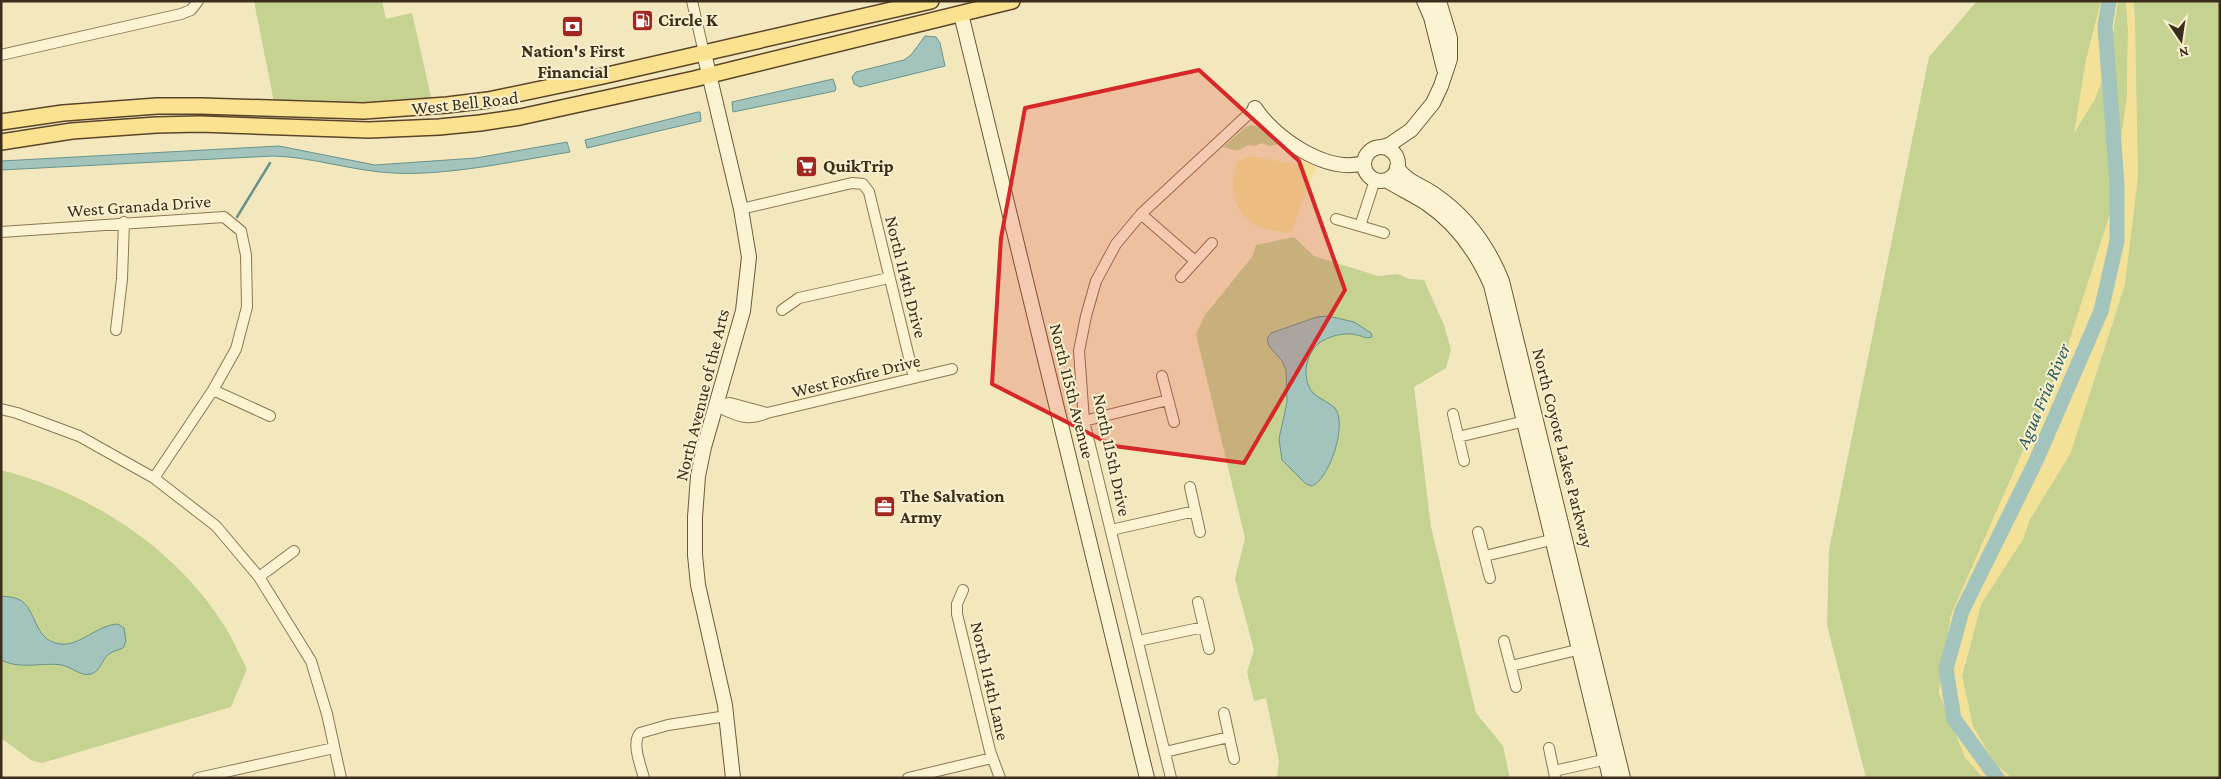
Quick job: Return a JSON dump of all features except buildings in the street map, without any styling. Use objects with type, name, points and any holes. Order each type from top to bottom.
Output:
[{"type":"main road","name":"West Bell Road","points":[[1,122],[63,113],[157,106],[364,111],[447,105],[506,97],[931,1]]},
{"type":"main road","points":[[961,14],[962,8],[970,1]]},
{"type":"main road","name":"West Bell Road","points":[[1,142],[72,131],[156,125],[200,124],[370,130],[439,127],[520,117],[709,75],[1012,1]]},
{"type":"street","points":[[692,1],[704,53]]},
{"type":"street","points":[[1424,1],[1431,17],[1445,72]]},
{"type":"street","points":[[1380,180],[1366,173],[1382,156],[1405,142],[1411,130],[1433,103],[1450,59],[1450,38],[1438,1]]},
{"type":"street","points":[[1,55],[181,14],[191,10],[198,3]]},
{"type":"street","name":"North 115th Avenue","points":[[961,14],[1147,778]]},
{"type":"street","name":"North Avenue of the Arts","points":[[704,53],[741,209],[748,257],[743,311],[698,476],[695,517],[695,555],[701,600],[727,716],[733,778]]},
{"type":"street","points":[[1255,108],[1269,126],[1287,141],[1305,152],[1342,165],[1382,156]]},
{"type":"street","name":"North 115th Drive","points":[[1171,778],[1084,420],[1080,351],[1086,316],[1096,282],[1116,244],[1141,214],[1255,108]]},
{"type":"street","points":[[1360,226],[1380,180],[1393,175],[1382,156]]},
{"type":"street","name":"North Coyote Lakes Parkway","points":[[1382,156],[1402,176],[1434,194],[1450,207],[1467,223],[1489,254],[1506,294],[1530,420]]},
{"type":"street","name":"North Coyote Lakes Parkway","points":[[1380,180],[1427,204],[1458,231],[1479,260],[1495,298],[1530,420],[1612,758],[1623,778]]},
{"type":"street","name":"North 114th Drive","points":[[741,209],[852,183],[864,184],[869,192],[914,378]]},
{"type":"street","points":[[1141,214],[1195,261]]},
{"type":"street","name":"West Granada Drive","points":[[1,232],[124,222],[224,217],[241,231],[246,255],[247,307],[236,349],[213,390],[154,478]]},
{"type":"street","points":[[1336,219],[1384,233]]},
{"type":"street","points":[[116,330],[122,279],[124,222]]},
{"type":"street","points":[[1181,277],[1212,243]]},
{"type":"street","points":[[782,310],[799,298],[889,278]]},
{"type":"street","name":"West Foxfire Drive","points":[[716,406],[733,414],[753,419],[767,413],[952,369]]},
{"type":"street","points":[[1162,376],[1174,422]]},
{"type":"street","points":[[213,390],[270,416]]},
{"type":"street","points":[[1084,420],[1168,400]]},
{"type":"street","points":[[1,409],[79,436],[154,478],[216,526],[260,578],[311,661],[341,778]]},
{"type":"street","points":[[1453,414],[1464,461]]},
{"type":"street","points":[[1458,437],[1530,420]]},
{"type":"street","points":[[1190,487],[1200,532]]},
{"type":"street","points":[[1111,530],[1195,510]]},
{"type":"street","points":[[1478,532],[1490,578]]},
{"type":"street","points":[[1485,556],[1559,538]]},
{"type":"street","points":[[260,578],[294,551]]},
{"type":"street","name":"North 114th Lane","points":[[962,590],[957,604],[957,614],[992,758],[1000,778]]},
{"type":"street","points":[[1198,602],[1209,649]]},
{"type":"street","points":[[1138,641],[1204,627]]},
{"type":"street","points":[[1504,641],[1516,687]]},
{"type":"street","points":[[1511,666],[1585,648]]},
{"type":"street","points":[[1224,713],[1234,759]]},
{"type":"street","points":[[644,778],[637,745],[638,736],[644,731],[668,725],[727,716]]},
{"type":"street","points":[[1164,752],[1229,737]]},
{"type":"street","points":[[198,778],[230,774],[334,748]]},
{"type":"street","points":[[1549,748],[1555,774],[1612,758]]},
{"type":"street","points":[[908,778],[992,758]]},
{"type":"street","name":"North Coyote Lakes Parkway","points":[[1610,778],[1612,758]]},
{"type":"highlighted area","points":[[1199,70],[1299,161],[1345,290],[1244,463],[1114,446],[992,384],[1001,238],[1025,108]]},
{"type":"green space","points":[[254,1],[382,1],[386,19],[412,13],[432,101],[364,104],[274,102]]},
{"type":"green space","points":[[1977,1],[2101,1],[2086,60],[2075,132],[2107,69],[2118,1],[2126,1],[2128,30],[2127,97],[2111,211],[2064,358],[1951,615],[1939,693],[1965,757],[1983,778],[1866,778],[1827,625],[1829,550],[1929,57]]},
{"type":"green space","points":[[2133,1],[2220,1],[2220,778],[2012,778],[1995,764],[1972,726],[1962,676],[1981,604],[2023,539],[2030,519],[2070,454],[2125,284],[2135,19]]},
{"type":"green space","points":[[1252,125],[1258,127],[1278,144],[1270,146],[1261,143],[1256,146],[1248,145],[1237,151],[1223,147],[1246,127]]},
{"type":"green space","points":[[1294,237],[1314,256],[1378,276],[1398,274],[1409,279],[1424,280],[1444,325],[1451,350],[1446,368],[1414,387],[1431,527],[1476,713],[1503,746],[1510,778],[1277,778],[1279,761],[1266,698],[1254,701],[1247,672],[1254,650],[1235,579],[1245,538],[1196,334],[1205,315],[1252,257],[1256,245]]},
{"type":"green space","points":[[1,470],[65,492],[96,508],[126,526],[179,569],[222,622],[247,669],[231,707],[42,763],[31,760],[1,738]]},
{"type":"sand","points":[[2101,1],[2118,1],[2107,69],[2094,101],[2074,133],[2086,60]]},
{"type":"sand","points":[[2126,1],[2133,1],[2135,19],[2138,176],[2125,284],[2070,454],[2030,519],[2023,539],[1981,604],[1962,676],[1973,726],[1995,764],[2012,778],[1983,778],[1965,757],[1939,693],[1951,615],[2064,358],[2111,211],[2127,97],[2128,30]]},
{"type":"sand","points":[[1249,156],[1295,164],[1304,161],[1316,167],[1291,233],[1256,226],[1240,210],[1234,194],[1234,176],[1240,160]]},
{"type":"water","points":[[925,36],[936,37],[940,43],[945,66],[860,87],[854,84],[852,77],[856,72],[904,60],[911,55]]},
{"type":"water","points":[[833,79],[835,91],[733,112],[732,102]]},
{"type":"water","points":[[700,112],[701,121],[587,148],[585,140]]},
{"type":"water","points":[[567,142],[570,152],[482,167],[436,172],[378,172],[303,159],[273,156],[1,170],[1,161],[279,146],[375,165],[476,158]]},
{"type":"water","points":[[1328,316],[1354,322],[1371,333],[1372,337],[1366,338],[1357,335],[1340,334],[1318,344],[1309,357],[1306,372],[1309,386],[1315,395],[1335,408],[1339,426],[1335,451],[1330,463],[1325,473],[1312,486],[1306,484],[1282,460],[1279,439],[1287,402],[1286,370],[1282,361],[1269,346],[1267,339],[1271,333],[1317,317]]},
{"type":"water","points":[[1,597],[16,598],[24,603],[40,631],[52,642],[68,644],[110,625],[118,624],[124,628],[126,641],[123,648],[109,654],[94,673],[87,675],[62,665],[16,665],[9,663],[1,660]]},
{"type":"waterway","name":"Agua Fria River","points":[[1997,778],[1954,719],[1946,669],[1962,611],[2036,461],[2101,311],[2117,241],[2117,184],[2105,26],[2109,1]]},
{"type":"waterway","points":[[237,217],[270,163]]},
{"type":"place","name":"Circle K","points":[[642,20]]},
{"type":"place","name":"Nation's First Financial","points":[[573,26]]},
{"type":"place","name":"QuikTrip","points":[[807,166]]},
{"type":"place","name":"The Salvation Army","points":[[884,506]]}]
